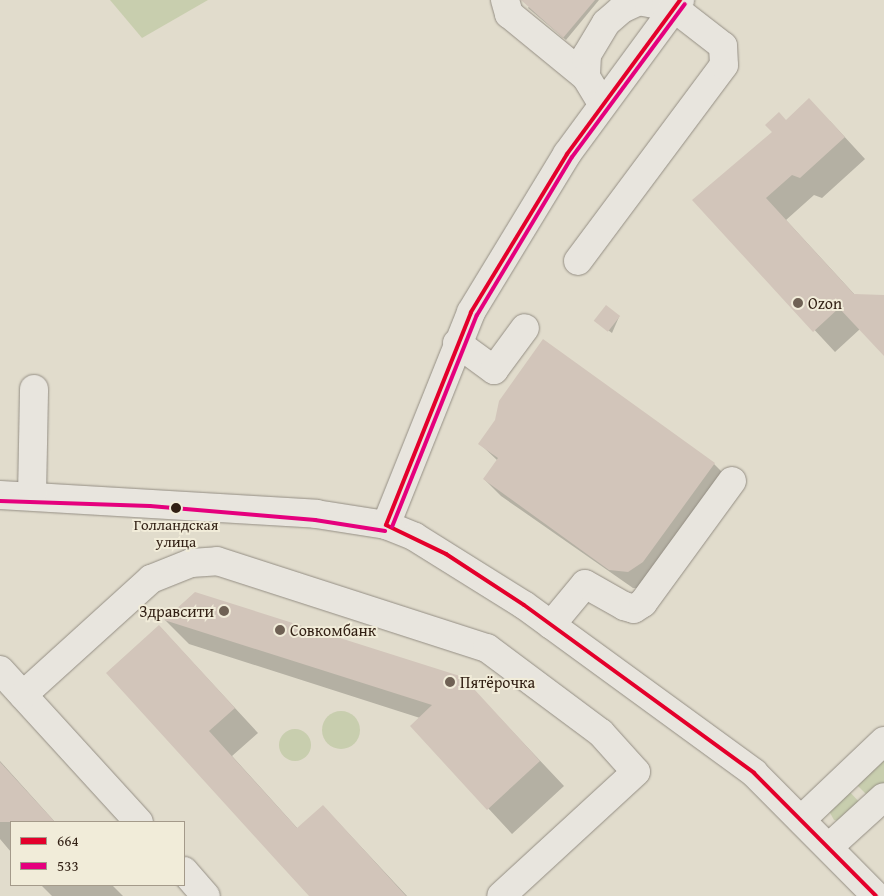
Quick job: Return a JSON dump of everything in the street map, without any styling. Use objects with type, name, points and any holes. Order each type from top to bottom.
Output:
[{"type":"street","points":[[505,0],[509,14],[586,77],[602,104]]},
{"type":"street","points":[[578,261],[724,65],[720,42],[677,4],[639,1],[622,10],[595,39],[587,55],[586,77]]},
{"type":"street","points":[[386,525],[457,343],[518,228],[602,104],[677,4]]},
{"type":"street","points":[[457,343],[494,370],[525,328]]},
{"type":"street","points":[[32,496],[34,389]]},
{"type":"street","points":[[551,625],[585,584],[624,606],[634,609],[643,603],[732,481]]},
{"type":"street","points":[[0,494],[316,514],[386,525],[446,554],[551,625],[754,774],[802,819],[876,896]]},
{"type":"street","points":[[23,695],[151,579],[191,563],[217,561],[487,648],[601,733],[636,772],[501,896]]},
{"type":"street","points":[[0,670],[138,821]]},
{"type":"street","points":[[802,819],[884,741]]},
{"type":"street","points":[[829,847],[884,797]]},
{"type":"street","points":[[185,873],[206,896]]},
{"type":"green space","points":[[110,0],[208,0],[142,38]]},
{"type":"green space","points":[[341,711],[354,717],[360,730],[354,743],[341,749],[328,743],[322,730],[328,717]]},
{"type":"green space","points":[[295,729],[307,733],[311,745],[307,757],[295,761],[283,757],[279,745],[283,733]]},
{"type":"green space","points":[[884,758],[884,783],[869,797],[855,783]]},
{"type":"green space","points":[[848,790],[861,804],[839,821],[834,820],[829,811]]},
{"type":"building","points":[[521,0],[595,0],[563,38]]},
{"type":"building","points":[[809,98],[845,137],[800,178],[792,175],[766,198],[854,294],[884,295],[884,356],[839,308],[813,332],[692,200],[772,132],[765,125],[779,112],[786,120]]},
{"type":"building","points":[[606,305],[620,316],[608,332],[594,321]]},
{"type":"building","points":[[543,339],[715,463],[643,562],[628,572],[609,570],[483,479],[498,458],[478,444],[495,420],[499,401]]},
{"type":"building","points":[[195,592],[463,677],[540,761],[487,810],[410,726],[432,705],[164,620]]},
{"type":"building","points":[[159,625],[235,708],[209,731],[297,828],[323,805],[406,896],[309,896],[276,860],[106,673]]},
{"type":"building","points":[[0,762],[54,821],[0,822]]},
{"type":"transit line","name":"664","points":[[386,525],[471,312],[567,154],[680,0]]},
{"type":"transit line","name":"533","points":[[392,527],[477,315],[572,157],[685,4]]},
{"type":"transit line","name":"533","points":[[0,501],[150,506],[315,520],[385,531]]},
{"type":"transit line","name":"664","points":[[386,525],[446,554],[524,605],[754,773],[876,896]]},
{"type":"place","name":"Ozon","points":[[798,303]]},
{"type":"place","name":"Голландская улица","points":[[176,508]]},
{"type":"place","name":"Здравсити","points":[[224,611]]},
{"type":"place","name":"Совкомбанк","points":[[280,630]]},
{"type":"place","name":"Пятёрочка","points":[[450,682]]}]
